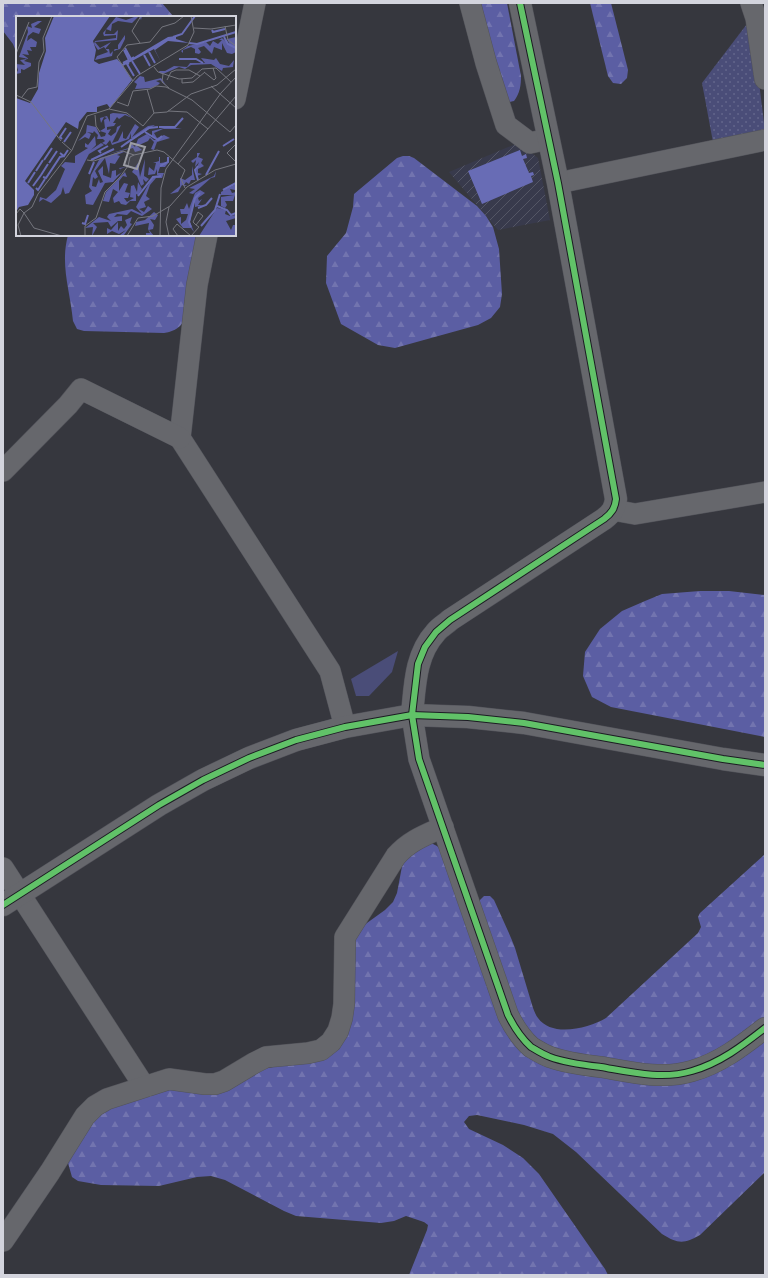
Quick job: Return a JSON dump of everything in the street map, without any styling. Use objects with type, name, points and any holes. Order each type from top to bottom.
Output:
[{"type":"street","points":[[236,93],[254,3]]},
{"type":"street","points":[[470,3],[486,63],[506,125],[530,143],[548,139]]},
{"type":"street","points":[[520,3],[558,183],[616,499],[615,507],[604,519],[450,620],[436,632],[425,647],[418,664],[412,715],[419,759],[508,1015],[517,1032],[531,1046],[548,1057],[567,1062],[639,1073],[665,1075],[690,1072],[714,1063],[737,1050],[765,1028]]},
{"type":"street","points":[[757,12],[765,79]]},
{"type":"street","points":[[558,183],[765,140]]},
{"type":"street","points":[[180,438],[197,285],[207,236]]},
{"type":"street","points":[[3,471],[68,406],[82,389],[180,438],[330,671],[345,727]]},
{"type":"street","points":[[613,510],[635,514],[765,492]]},
{"type":"street","points":[[12,900],[159,805],[203,780],[249,758],[283,745],[345,727],[412,715],[468,717],[524,722],[723,759],[765,765]]},
{"type":"street","points":[[3,1241],[50,1172],[85,1116],[95,1106],[106,1099],[169,1078],[205,1084],[215,1084],[224,1081],[266,1057],[308,1053],[321,1050],[331,1042],[338,1031],[344,1004],[345,937],[396,856],[404,847],[414,840],[443,827]]},
{"type":"street","points":[[3,868],[12,900],[144,1086]]},
{"type":"shaded area","points":[[750,20],[765,131],[713,142],[702,83]]},
{"type":"shaded area","points":[[518,143],[538,158],[550,220],[498,230],[449,172]]},
{"type":"shaded area","points":[[520,150],[522,156],[526,154],[527,158],[523,159],[529,173],[533,172],[534,175],[531,176],[533,182],[482,204],[468,171]]},
{"type":"shaded area","points":[[398,651],[392,672],[369,696],[356,696],[351,679]]},
{"type":"green space","points":[[3,3],[162,3],[173,16],[16,16],[16,52],[13,44],[3,31]]},
{"type":"green space","points":[[478,3],[507,3],[521,76],[520,89],[514,101],[509,102]]},
{"type":"green space","points":[[590,3],[611,3],[628,70],[627,78],[621,84],[613,83],[608,76]]},
{"type":"green space","points":[[403,156],[414,158],[477,206],[486,216],[493,227],[499,249],[502,294],[500,307],[491,318],[478,325],[395,348],[378,345],[341,324],[326,283],[327,256],[346,233],[353,207],[354,194],[397,158]]},
{"type":"green space","points":[[68,236],[199,236],[186,317],[178,328],[164,333],[84,331],[77,329],[73,321],[66,278],[66,246]]},
{"type":"green space","points":[[700,591],[729,591],[765,595],[765,737],[611,707],[592,697],[583,676],[585,652],[600,629],[622,611],[662,594]]},
{"type":"green space","points":[[431,843],[441,850],[510,1038],[638,1082],[765,1040],[765,1172],[700,1235],[690,1240],[681,1242],[672,1240],[662,1234],[576,1152],[553,1134],[524,1125],[477,1115],[469,1116],[464,1122],[469,1129],[503,1145],[523,1158],[539,1174],[608,1275],[409,1275],[428,1225],[424,1222],[406,1216],[394,1221],[381,1223],[296,1216],[225,1180],[211,1176],[197,1177],[159,1186],[101,1185],[78,1181],[72,1177],[68,1163],[70,1154],[100,1112],[162,1089],[324,1057],[352,945],[360,928],[385,910],[393,902],[397,893],[403,861],[409,853]]},
{"type":"green space","points":[[765,854],[765,1017],[729,1043],[711,1054],[679,1065],[643,1065],[562,1052],[545,1045],[535,1037],[523,1023],[516,1011],[480,905],[480,900],[484,896],[490,896],[494,900],[508,930],[515,948],[532,1006],[538,1018],[544,1024],[552,1028],[581,1028],[606,1018],[698,933],[701,927],[698,917],[700,913]]},
{"type":"cycle path","points":[[520,3],[558,183],[616,499],[613,510],[604,519],[450,620],[436,632],[425,647],[418,664],[412,715],[419,759],[508,1015],[518,1032],[531,1047],[556,1059],[582,1065],[635,1073],[669,1075],[681,1074],[702,1068],[721,1059],[765,1028]]},
{"type":"cycle path","points":[[3,905],[159,805],[203,780],[249,758],[296,740],[345,727],[412,715],[468,717],[524,723],[723,759],[765,765]]}]
